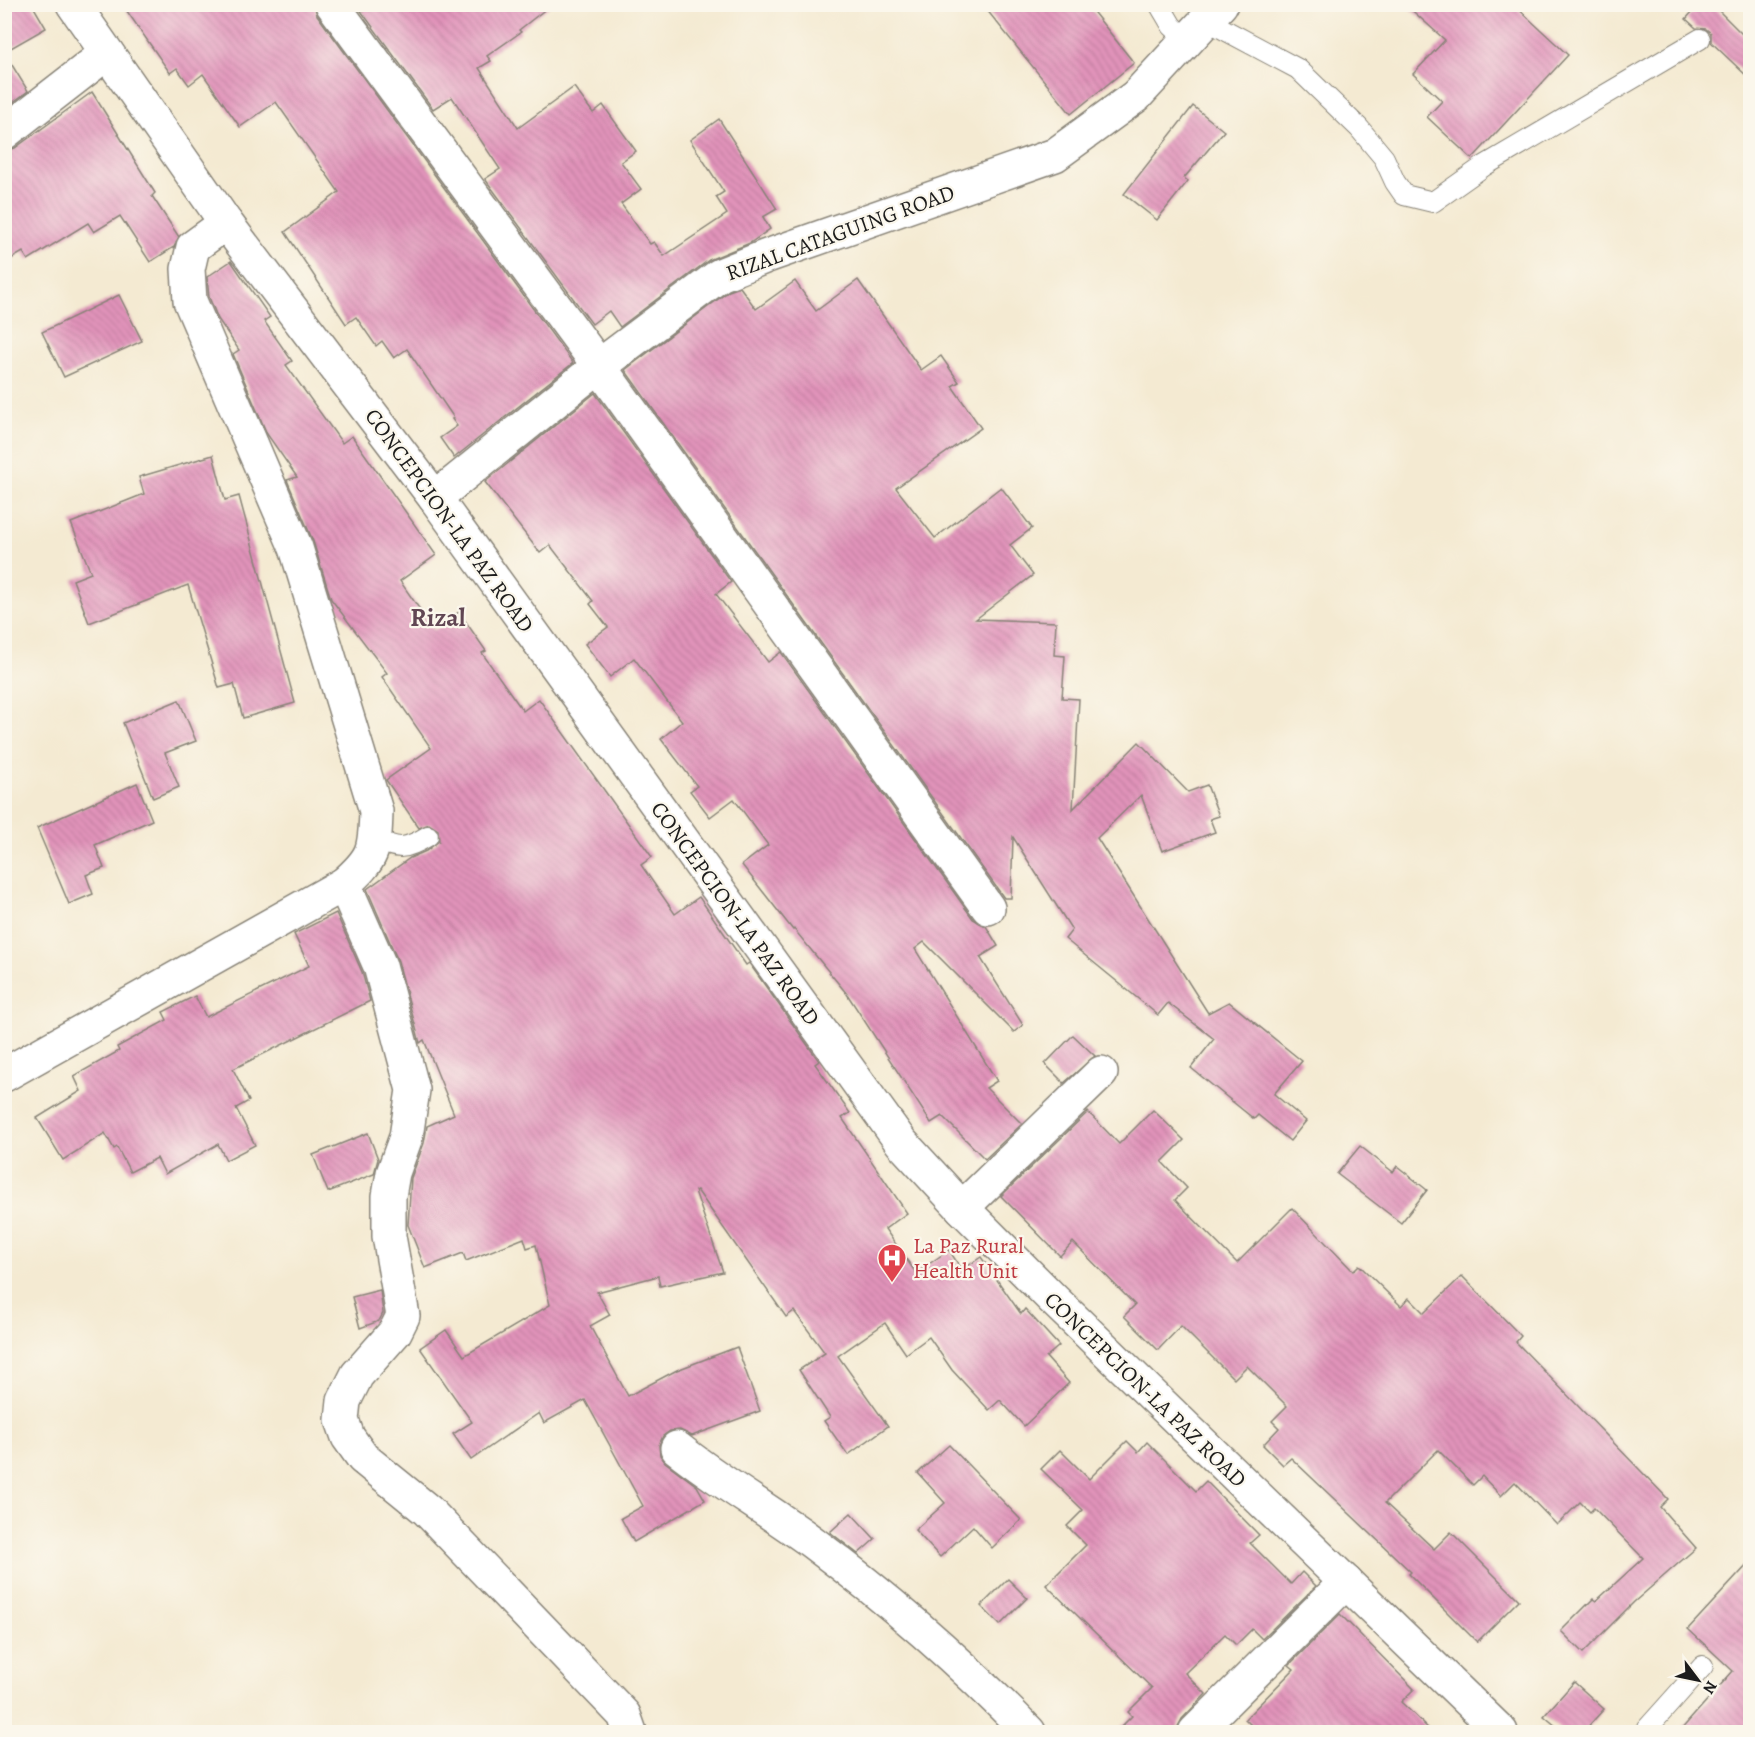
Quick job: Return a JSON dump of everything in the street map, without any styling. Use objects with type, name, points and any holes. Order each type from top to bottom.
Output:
[{"type":"street","name":"CONCEPCION-LA PAZ ROAD","points":[[73,4],[226,223],[435,498],[901,1142],[962,1208],[1501,1732]]},
{"type":"street","points":[[332,4],[599,366],[988,908]]},
{"type":"street","name":"RIZAL CATAGUING ROAD","points":[[435,498],[599,366],[720,275],[767,256],[1055,155],[1136,96],[1205,22]]},
{"type":"street","points":[[4,133],[107,53]]},
{"type":"street","points":[[4,1075],[344,884],[366,864],[375,839],[376,811],[296,548],[190,301],[188,269],[193,247],[226,223]]},
{"type":"street","points":[[344,884],[380,966],[413,1090],[406,1137],[393,1173],[389,1196],[389,1236],[403,1316],[395,1332],[357,1375],[344,1401],[342,1420],[348,1437],[363,1458],[435,1518],[624,1715],[630,1732]]},
{"type":"street","points":[[962,1208],[1101,1074]]},
{"type":"street","points":[[677,1448],[708,1473],[813,1543],[912,1620],[1029,1732]]},
{"type":"street","points":[[1196,1732],[1346,1582]]},
{"type":"lane","points":[[1159,4],[1172,26],[1205,22],[1298,69],[1359,128],[1384,159],[1404,195],[1433,202],[1484,166],[1700,39]]},
{"type":"lane","points":[[375,839],[394,848],[411,846],[428,836]]},
{"type":"lane","points":[[1644,1732],[1703,1666]]},
{"type":"building","points":[[4,4],[32,4],[46,28],[4,52]]},
{"type":"building","points":[[122,4],[314,4],[317,15],[573,363],[454,458],[440,438],[457,426],[452,419],[454,418],[407,349],[394,358],[382,341],[376,346],[356,317],[346,324],[285,232],[339,192],[276,102],[240,127],[203,74],[189,85],[177,68],[170,73]]},
{"type":"building","points":[[356,4],[552,4],[519,30],[521,32],[487,56],[491,61],[479,68],[518,128],[574,87],[593,113],[603,105],[636,151],[621,162],[641,189],[621,204],[650,244],[654,242],[664,256],[727,214],[716,197],[724,192],[690,140],[719,119],[777,209],[763,217],[770,229],[750,243],[709,260],[620,327],[609,311],[592,324],[485,179],[500,169],[452,97],[433,109]]},
{"type":"building","points":[[982,4],[1087,4],[1134,63],[1071,114]]},
{"type":"building","points":[[1405,4],[1513,4],[1568,55],[1472,159],[1427,117],[1442,101],[1413,74],[1445,40]]},
{"type":"building","points":[[1699,4],[1712,4],[1750,42],[1750,79],[1711,42],[1711,33],[1706,29],[1696,28],[1686,19]]},
{"type":"building","points":[[4,52],[28,91],[4,109]]},
{"type":"building","points":[[92,92],[155,193],[152,196],[179,237],[174,247],[150,262],[120,216],[94,232],[88,223],[28,260],[23,252],[4,263],[4,151],[15,148]]},
{"type":"building","points":[[1193,106],[1224,131],[1184,178],[1188,181],[1157,220],[1124,194]]},
{"type":"building","points":[[231,261],[270,317],[264,321],[292,361],[286,365],[342,443],[352,436],[436,555],[400,581],[434,630],[459,612],[486,651],[482,653],[523,711],[539,699],[652,857],[641,865],[675,914],[699,897],[746,965],[749,963],[819,1061],[815,1064],[850,1113],[842,1118],[907,1213],[885,1229],[916,1273],[949,1250],[962,1270],[981,1257],[1021,1314],[1025,1309],[1059,1346],[1046,1357],[1069,1383],[1024,1426],[1000,1400],[989,1410],[952,1370],[929,1337],[906,1354],[885,1323],[838,1356],[888,1426],[848,1455],[824,1421],[830,1417],[799,1370],[825,1353],[794,1311],[786,1317],[697,1190],[695,1191],[723,1272],[660,1286],[658,1276],[597,1292],[610,1315],[590,1326],[628,1396],[677,1370],[737,1347],[760,1411],[692,1436],[680,1430],[670,1431],[663,1436],[659,1445],[660,1455],[665,1462],[697,1486],[705,1500],[634,1542],[621,1518],[643,1506],[585,1400],[544,1423],[539,1413],[471,1460],[453,1434],[472,1422],[420,1348],[446,1330],[464,1356],[550,1305],[536,1245],[527,1248],[524,1238],[466,1261],[463,1253],[425,1268],[408,1225],[411,1178],[424,1143],[427,1126],[454,1114],[424,1040],[420,1043],[398,961],[367,889],[410,858],[426,851],[439,841],[438,830],[429,824],[419,828],[386,780],[431,748],[382,677],[387,673],[331,599],[313,541],[287,480],[297,477],[267,434],[233,354],[239,350],[218,319],[209,297],[207,277]]},
{"type":"building","points":[[858,280],[921,370],[941,356],[959,382],[952,386],[981,428],[896,488],[935,538],[1001,487],[1032,528],[1010,545],[1033,575],[976,619],[1056,622],[1054,655],[1065,656],[1062,698],[1079,699],[1073,809],[1139,742],[1188,792],[1207,785],[1219,816],[1210,819],[1215,832],[1162,851],[1141,795],[1097,838],[1208,1013],[1229,1002],[1302,1061],[1274,1094],[1306,1121],[1290,1141],[1258,1115],[1254,1119],[1191,1068],[1214,1039],[1168,1003],[1158,1015],[1065,939],[1072,930],[1013,837],[1011,898],[1004,898],[625,370],[729,291],[740,287],[756,309],[795,281],[816,311]]},
{"type":"building","points":[[119,295],[142,341],[64,377],[42,332]]},
{"type":"building","points":[[595,393],[731,582],[716,594],[768,662],[781,652],[973,919],[986,926],[998,946],[980,957],[1023,1025],[1014,1032],[924,942],[915,949],[997,1081],[986,1088],[1022,1124],[985,1159],[942,1116],[931,1123],[847,994],[742,865],[768,845],[734,799],[710,817],[690,791],[697,786],[661,739],[682,721],[634,658],[610,677],[585,644],[608,627],[590,604],[593,601],[550,545],[540,553],[485,482]]},
{"type":"building","points":[[213,455],[225,500],[239,496],[295,703],[243,718],[234,684],[219,688],[188,585],[89,623],[73,580],[91,573],[71,523],[144,494],[139,477]]},
{"type":"building","points":[[179,700],[196,741],[165,753],[179,787],[153,798],[123,723]]},
{"type":"building","points":[[137,783],[152,820],[95,845],[104,868],[86,875],[93,894],[69,904],[37,828]]},
{"type":"building","points":[[336,913],[362,972],[370,1001],[233,1069],[249,1101],[236,1108],[255,1145],[226,1160],[218,1144],[165,1174],[157,1158],[130,1172],[117,1147],[114,1149],[105,1133],[63,1160],[37,1118],[81,1091],[74,1076],[119,1051],[117,1047],[167,1020],[163,1012],[195,996],[206,1017],[309,966],[294,934]]},
{"type":"building","points":[[1073,1035],[1095,1056],[1064,1083],[1045,1064]]},
{"type":"building","points":[[1153,1110],[1184,1140],[1162,1162],[1187,1188],[1175,1200],[1237,1263],[1292,1208],[1353,1271],[1359,1265],[1401,1306],[1409,1298],[1424,1313],[1462,1276],[1521,1336],[1516,1342],[1668,1499],[1660,1507],[1696,1548],[1634,1602],[1583,1653],[1561,1631],[1593,1599],[1596,1601],[1643,1558],[1594,1508],[1590,1512],[1580,1502],[1557,1525],[1515,1482],[1501,1496],[1482,1476],[1473,1485],[1438,1450],[1385,1503],[1434,1549],[1451,1532],[1519,1600],[1477,1642],[1409,1574],[1411,1572],[1291,1458],[1283,1465],[1263,1445],[1279,1428],[1272,1421],[1287,1406],[1247,1366],[1234,1379],[1181,1326],[1158,1350],[1124,1316],[1135,1305],[1073,1242],[1060,1256],[1001,1196],[1088,1112],[1119,1144]]},
{"type":"building","points":[[368,1133],[378,1159],[374,1174],[328,1192],[313,1155]]},
{"type":"building","points":[[1360,1146],[1393,1172],[1397,1166],[1427,1190],[1401,1223],[1337,1174]]},
{"type":"building","points":[[380,1290],[383,1313],[379,1321],[360,1328],[352,1297]]},
{"type":"building","points":[[1127,1441],[1138,1452],[1147,1442],[1196,1491],[1206,1481],[1259,1535],[1250,1543],[1291,1584],[1302,1572],[1316,1586],[1262,1639],[1252,1629],[1236,1645],[1225,1634],[1185,1673],[1206,1694],[1182,1719],[1175,1732],[1116,1732],[1132,1716],[1128,1712],[1152,1688],[1046,1585],[1086,1545],[1067,1526],[1083,1510],[1041,1469],[1060,1450],[1089,1479]]},
{"type":"building","points":[[949,1445],[1021,1520],[992,1548],[973,1526],[940,1557],[915,1530],[945,1503],[918,1473]]},
{"type":"building","points":[[851,1513],[875,1539],[858,1554],[830,1532]]},
{"type":"building","points":[[1750,1562],[1750,1732],[1679,1732],[1733,1671],[1688,1629]]},
{"type":"building","points":[[1008,1579],[1027,1598],[1000,1625],[981,1606]]},
{"type":"building","points":[[1340,1614],[1414,1689],[1401,1702],[1432,1732],[1258,1732],[1245,1719],[1294,1669],[1289,1665]]},
{"type":"building","points":[[1574,1682],[1604,1709],[1583,1732],[1563,1732],[1544,1716]]},
{"type":"place","name":"La Paz Rural Health Unit","points":[[892,1284]]},
{"type":"district","name":"Rizal","points":[[438,617]]}]
